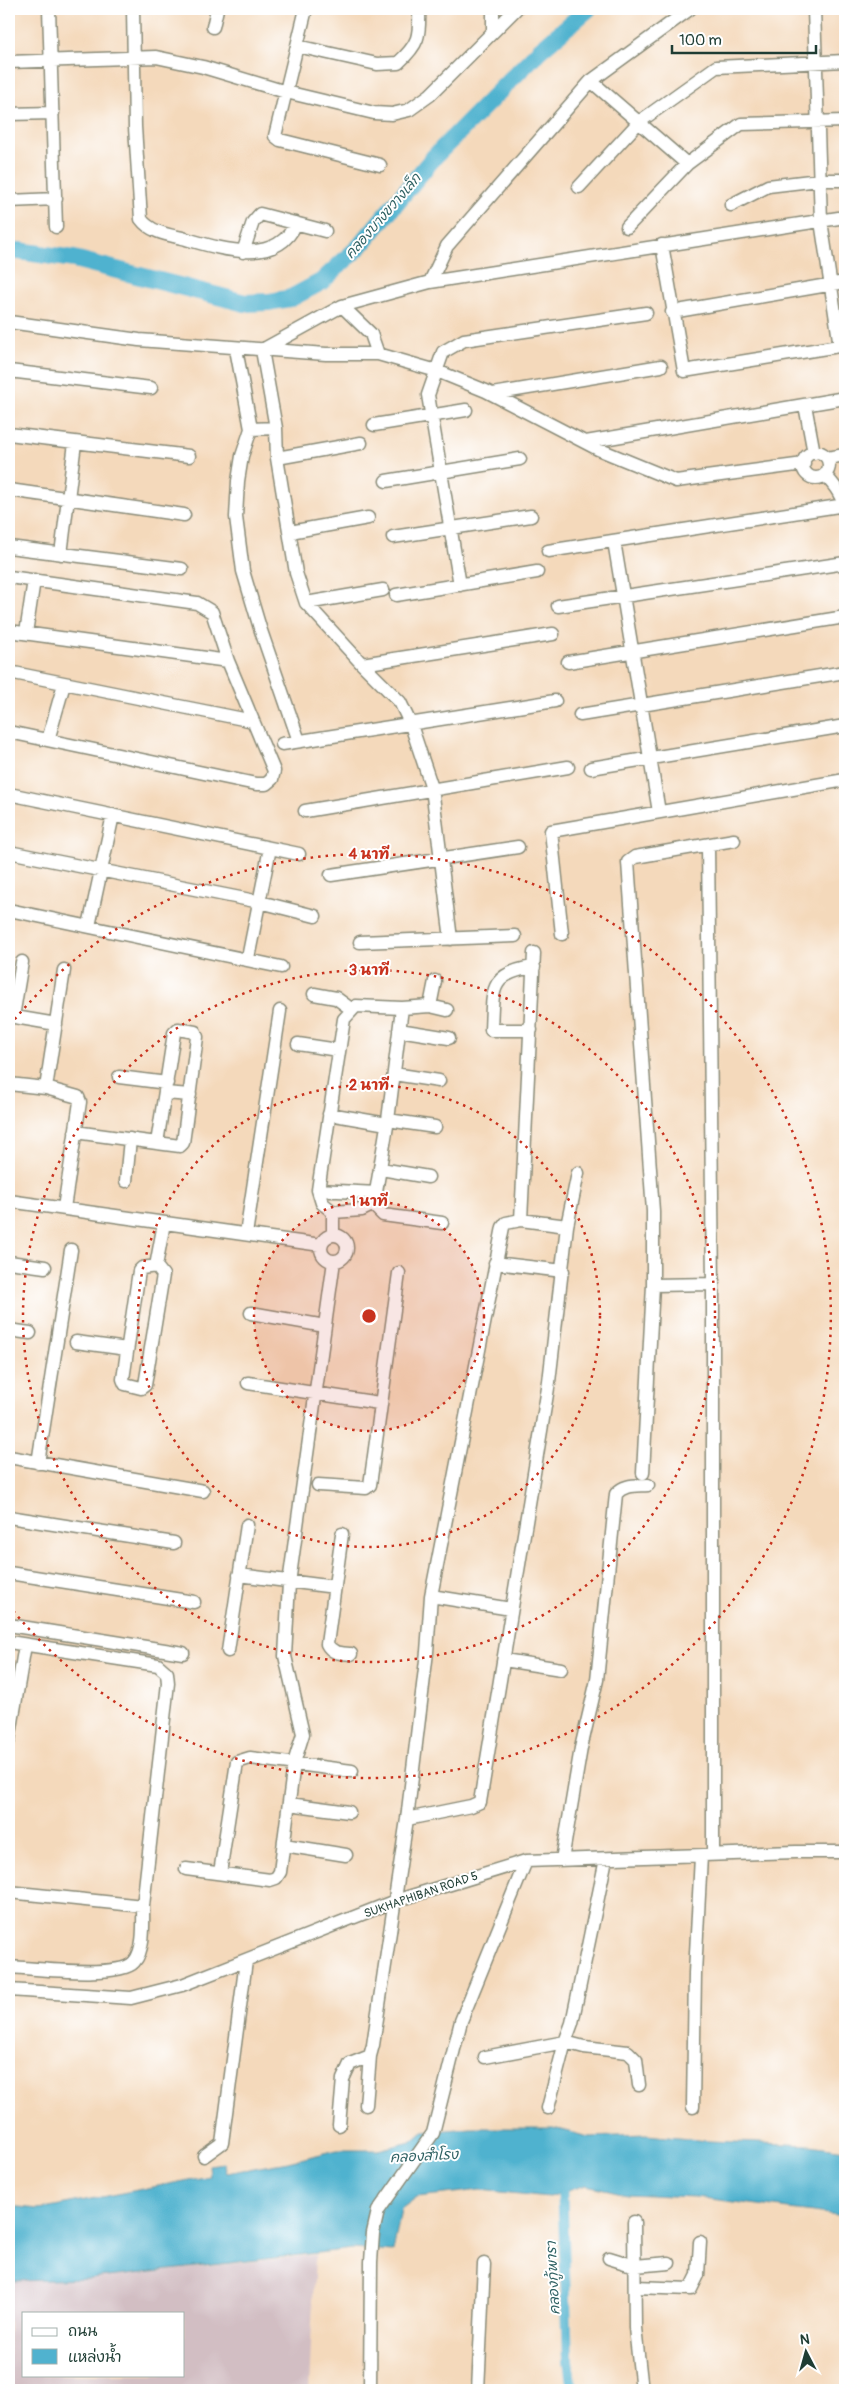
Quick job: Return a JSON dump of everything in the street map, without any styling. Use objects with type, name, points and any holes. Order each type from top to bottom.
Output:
[{"type":"street","points":[[49,9],[56,227]]},
{"type":"street","points":[[133,9],[135,127],[141,219],[152,229],[166,234],[221,249],[243,252],[278,244],[287,239],[296,223]]},
{"type":"street","points":[[213,27],[217,9]]},
{"type":"street","points":[[306,9],[275,133],[277,138],[380,165]]},
{"type":"street","points":[[297,46],[377,64],[398,63],[416,43],[420,28],[419,9]]},
{"type":"street","points":[[493,9],[493,32]]},
{"type":"street","points":[[9,62],[156,57],[194,65],[286,92],[374,113],[392,114],[409,110],[430,95],[516,9]]},
{"type":"street","points":[[430,282],[447,246],[591,81],[690,9]]},
{"type":"street","points":[[662,245],[672,312],[684,371],[842,345],[830,284],[821,221],[814,9]]},
{"type":"street","points":[[579,187],[639,122],[716,67],[845,61]]},
{"type":"street","points":[[591,81],[687,164]]},
{"type":"street","points":[[9,114],[52,113]]},
{"type":"street","points":[[627,227],[687,164],[741,124],[845,121]]},
{"type":"street","points":[[731,205],[768,186],[820,180],[845,180]]},
{"type":"street","points":[[9,201],[56,199]]},
{"type":"street","points":[[243,252],[256,216],[265,214],[325,231]]},
{"type":"street","points":[[262,350],[342,306],[430,282],[845,217]]},
{"type":"street","points":[[672,312],[845,282]]},
{"type":"street","points":[[342,306],[371,334],[378,354]]},
{"type":"street","points":[[460,585],[428,395],[442,352],[464,340],[646,313]]},
{"type":"street","points":[[9,322],[139,340],[326,354],[378,354],[437,372],[492,394],[586,442],[676,481],[804,464]]},
{"type":"street","points":[[236,348],[251,429],[242,456],[236,516],[243,571],[260,628],[299,741]]},
{"type":"street","points":[[262,350],[276,428],[277,458],[296,573],[306,603],[400,702],[411,725],[432,788],[451,939]]},
{"type":"street","points":[[492,394],[661,366]]},
{"type":"street","points":[[9,371],[151,388]]},
{"type":"street","points":[[586,442],[845,398]]},
{"type":"street","points":[[805,405],[814,453]]},
{"type":"street","points":[[374,426],[466,410]]},
{"type":"street","points":[[251,429],[276,428]]},
{"type":"street","points":[[9,434],[189,456]]},
{"type":"street","points":[[61,554],[75,443]]},
{"type":"street","points":[[277,458],[361,443]]},
{"type":"street","points":[[814,453],[822,454],[827,458],[829,469],[825,475],[812,478],[806,472],[804,464],[807,456],[814,453]]},
{"type":"street","points":[[827,458],[845,455]]},
{"type":"street","points":[[386,481],[520,459]]},
{"type":"street","points":[[825,475],[837,488],[845,505],[845,513]]},
{"type":"street","points":[[9,490],[184,515]]},
{"type":"street","points":[[548,551],[845,505]]},
{"type":"street","points":[[393,537],[532,516]]},
{"type":"street","points":[[290,532],[368,518]]},
{"type":"street","points":[[614,541],[659,812]]},
{"type":"street","points":[[9,547],[182,569]]},
{"type":"street","points":[[558,606],[845,563]]},
{"type":"street","points":[[396,595],[537,572]]},
{"type":"street","points":[[9,577],[197,603],[212,612],[228,661],[274,771],[272,779],[266,784],[247,782],[9,732]]},
{"type":"street","points":[[26,633],[34,580]]},
{"type":"street","points":[[306,603],[384,590]]},
{"type":"street","points":[[568,662],[845,617]]},
{"type":"street","points":[[9,631],[228,661]]},
{"type":"street","points":[[362,664],[554,634]]},
{"type":"street","points":[[9,672],[253,721]]},
{"type":"street","points":[[580,715],[845,672]]},
{"type":"street","points":[[48,740],[64,684]]},
{"type":"street","points":[[282,744],[555,702]]},
{"type":"street","points":[[591,768],[845,726]]},
{"type":"street","points":[[305,811],[432,788],[568,767]]},
{"type":"street","points":[[562,934],[551,831],[845,780]]},
{"type":"street","points":[[9,794],[299,854]]},
{"type":"street","points":[[89,926],[113,816]]},
{"type":"street","points":[[643,1473],[653,1286],[650,1156],[628,862],[635,857],[708,846],[734,840]]},
{"type":"street","points":[[693,2107],[695,1973],[707,1855],[713,1284],[708,846]]},
{"type":"street","points":[[331,875],[518,847]]},
{"type":"street","points":[[248,958],[270,848]]},
{"type":"street","points":[[9,852],[260,902],[315,916]]},
{"type":"street","points":[[9,910],[248,958],[281,967]]},
{"type":"street","points":[[360,942],[515,936]]},
{"type":"street","points":[[521,1220],[534,953]]},
{"type":"street","points":[[22,962],[11,1016],[56,1024]]},
{"type":"street","points":[[531,1030],[492,1030],[493,990],[498,982],[508,974],[522,968],[534,967]]},
{"type":"street","points":[[46,1088],[64,970]]},
{"type":"street","points":[[430,1006],[435,981]]},
{"type":"street","points":[[314,994],[336,998],[351,1009]]},
{"type":"street","points":[[375,1199],[362,1210],[333,1212],[322,1203],[318,1190],[344,1019],[351,1009],[364,1005],[402,1008],[430,1006],[447,1010]]},
{"type":"street","points":[[402,1008],[388,1122],[375,1199],[383,1215],[442,1223]]},
{"type":"street","points":[[246,1234],[280,1011]]},
{"type":"street","points":[[75,1132],[157,1143],[182,1145],[190,1095],[196,1032],[178,1029],[174,1033],[157,1143]]},
{"type":"street","points":[[399,1030],[449,1038]]},
{"type":"street","points":[[298,1044],[338,1050]]},
{"type":"street","points":[[394,1074],[439,1081]]},
{"type":"street","points":[[119,1077],[190,1095]]},
{"type":"street","points":[[9,1084],[46,1088],[78,1097],[80,1102],[64,1208]]},
{"type":"street","points":[[329,1114],[435,1127]]},
{"type":"street","points":[[126,1181],[130,1139]]},
{"type":"street","points":[[381,1169],[428,1177]]},
{"type":"street","points":[[407,1819],[471,1806],[480,1802],[549,1382],[567,1226],[578,1173]]},
{"type":"street","points":[[318,1190],[375,1199]]},
{"type":"street","points":[[9,1201],[320,1245]]},
{"type":"street","points":[[332,1235],[333,1212]]},
{"type":"street","points":[[366,2105],[370,2056],[407,1819],[427,1652],[431,1596],[503,1227],[506,1223],[521,1220],[567,1226]]},
{"type":"street","points":[[156,1266],[164,1222]]},
{"type":"street","points":[[186,1869],[270,1880],[276,1878],[280,1872],[294,1763],[303,1734],[285,1656],[289,1583],[334,1261],[345,1254],[347,1246],[343,1238],[332,1235],[326,1237],[320,1245]]},
{"type":"street","points":[[320,1245],[323,1256],[334,1261]]},
{"type":"street","points":[[38,1463],[71,1250]]},
{"type":"street","points":[[9,1262],[45,1267]]},
{"type":"street","points":[[496,1263],[562,1271]]},
{"type":"street","points":[[156,1266],[163,1275],[144,1387],[123,1382],[127,1349],[139,1271],[142,1268],[156,1266]]},
{"type":"street","points":[[318,1485],[366,1488],[369,1486],[400,1273]]},
{"type":"street","points":[[653,1286],[713,1284]]},
{"type":"street","points":[[251,1313],[325,1326]]},
{"type":"street","points":[[9,1330],[30,1333]]},
{"type":"street","points":[[76,1342],[127,1349]]},
{"type":"street","points":[[248,1383],[380,1404]]},
{"type":"street","points":[[9,1457],[203,1491]]},
{"type":"street","points":[[562,1860],[581,1748],[597,1680],[616,1494],[620,1489],[627,1486],[648,1485]]},
{"type":"street","points":[[9,1517],[174,1543]]},
{"type":"street","points":[[228,1652],[238,1575],[247,1525]]},
{"type":"street","points":[[342,1534],[328,1644],[334,1652],[351,1654]]},
{"type":"street","points":[[9,1573],[194,1602]]},
{"type":"street","points":[[238,1575],[289,1583],[336,1587]]},
{"type":"street","points":[[431,1596],[511,1609]]},
{"type":"street","points":[[9,1625],[183,1652]]},
{"type":"street","points":[[9,1642],[25,1646],[158,1665],[167,1673],[168,1683],[143,1906],[143,1939],[134,1962],[121,1970],[86,1972],[9,1967]]},
{"type":"street","points":[[9,1740],[25,1646]]},
{"type":"street","points":[[504,1660],[562,1669]]},
{"type":"street","points":[[220,1873],[236,1762],[250,1758],[352,1772]]},
{"type":"street","points":[[289,1804],[350,1812]]},
{"type":"street","points":[[284,1845],[346,1855]]},
{"type":"street","name":"SUKHAPHIBAN ROAD 5","points":[[9,1990],[131,1998],[182,1985],[395,1902],[526,1861],[845,1852]]},
{"type":"street","points":[[548,2108],[565,2042],[572,2023],[606,1858]]},
{"type":"street","points":[[370,2390],[371,2262],[373,2233],[378,2211],[433,2133],[461,2020],[526,1861]]},
{"type":"street","points":[[9,1892],[143,1906]]},
{"type":"street","points":[[204,2156],[222,2143],[246,1961]]},
{"type":"street","points":[[485,2057],[565,2042],[584,2047],[628,2052],[636,2060],[639,2085]]},
{"type":"street","points":[[339,2125],[343,2079],[350,2064],[370,2056]]},
{"type":"street","points":[[634,2222],[635,2328],[642,2390]]},
{"type":"street","points":[[635,2287],[691,2288],[698,2275],[700,2242]]},
{"type":"street","points":[[609,2258],[635,2266],[669,2263]]},
{"type":"street","points":[[478,2390],[484,2264]]},
{"type":"shaded area","points":[[315,2255],[309,2390],[9,2390],[9,2281],[90,2279]]},
{"type":"water","name":"คลองสำโรง","points":[[471,2128],[553,2128],[589,2137],[647,2135],[709,2141],[810,2145],[845,2150],[845,2216],[695,2197],[627,2194],[586,2185],[549,2197],[481,2190],[417,2197],[401,2209],[393,2252],[352,2249],[90,2279],[9,2281],[9,2206],[39,2209],[210,2176],[209,2165],[223,2163],[226,2173],[288,2162],[337,2150],[378,2150],[411,2142],[423,2132]]},
{"type":"waterway","name":"คลองบางขวางเล็ก","points":[[9,251],[74,259],[245,303],[269,302],[291,298],[321,282],[360,246],[434,157],[540,50],[588,9]]},
{"type":"waterway","name":"คลองกู้พารา","points":[[562,2181],[568,2361],[572,2390]]}]
